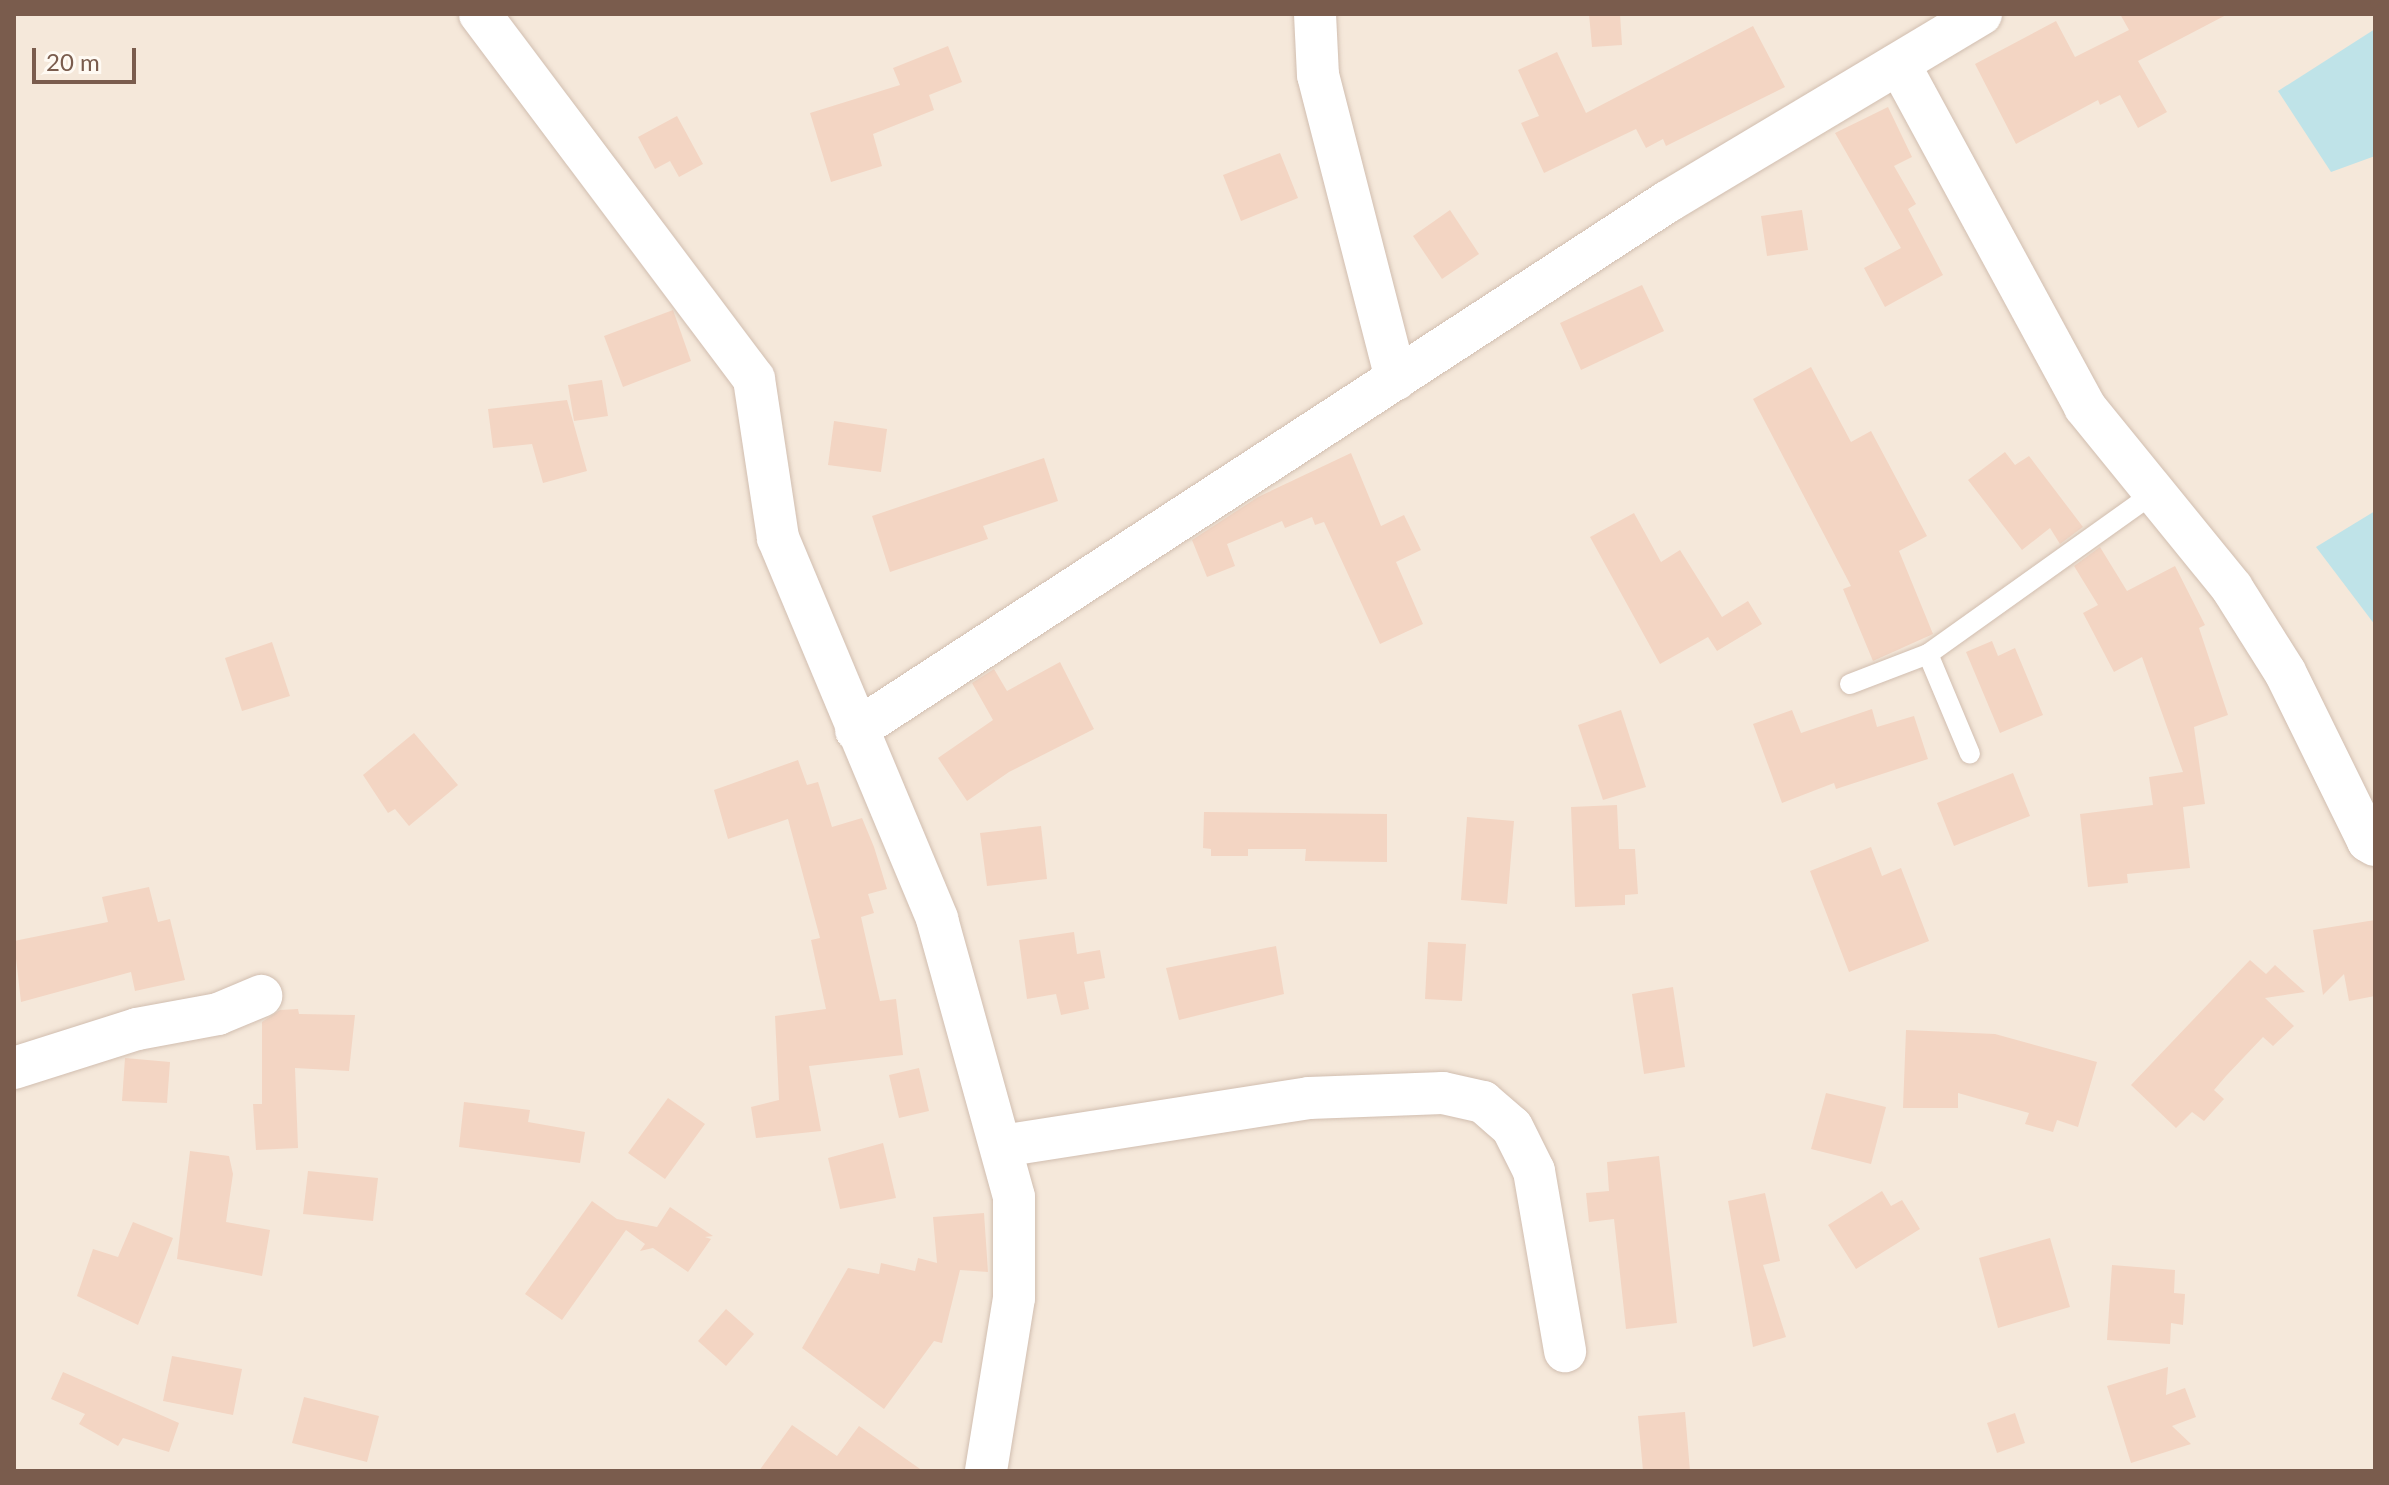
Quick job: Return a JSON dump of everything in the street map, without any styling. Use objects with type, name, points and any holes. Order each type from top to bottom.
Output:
[{"type":"street","points":[[480,14],[754,379],[778,538],[937,919],[1014,1197],[1014,1298],[986,1471]]},
{"type":"street","points":[[1315,14],[1318,75],[1396,379]]},
{"type":"street","points":[[856,730],[1667,202],[1981,14]]},
{"type":"street","points":[[1899,64],[2085,407],[2232,588],[2285,672],[2368,841],[2375,845]]},
{"type":"street","points":[[14,1068],[137,1029],[218,1014],[261,996]]},
{"type":"street","points":[[1002,1146],[1309,1098],[1443,1093],[1483,1102],[1512,1127],[1534,1171],[1565,1351]]},
{"type":"lane","points":[[1850,684],[1928,654],[2154,493]]},
{"type":"lane","points":[[1928,654],[1970,754]]},
{"type":"shaded area","points":[[14,14],[2375,14],[2375,1471],[14,1471]]},
{"type":"water","points":[[2375,29],[2375,156],[2331,172],[2278,91]]},
{"type":"water","points":[[2375,511],[2375,625],[2316,547]]},
{"type":"building","points":[[1589,14],[1620,14],[1622,45],[1592,47]]},
{"type":"building","points":[[2120,14],[2228,14],[2138,61],[2167,112],[2138,128],[2120,95],[2100,105],[2098,100],[2016,144],[1975,64],[2056,21],[2075,57],[2129,30]]},
{"type":"building","points":[[1753,26],[1785,87],[1666,146],[1663,139],[1646,148],[1636,129],[1544,173],[1521,123],[1539,116],[1518,70],[1557,52],[1586,113]]},
{"type":"building","points":[[948,46],[962,82],[929,95],[934,110],[873,134],[882,166],[831,182],[810,113],[900,85],[893,68]]},
{"type":"building","points":[[1888,107],[1912,157],[1894,166],[1916,204],[1908,209],[1943,275],[1885,307],[1864,268],[1901,248],[1835,133]]},
{"type":"building","points":[[677,116],[703,164],[679,177],[670,161],[655,169],[638,137]]},
{"type":"building","points":[[1280,153],[1298,198],[1241,221],[1223,175]]},
{"type":"building","points":[[1450,210],[1479,254],[1442,279],[1413,236]]},
{"type":"building","points":[[1802,210],[1808,250],[1767,256],[1761,216]]},
{"type":"building","points":[[1642,285],[1664,331],[1581,370],[1560,323]]},
{"type":"building","points":[[673,310],[691,361],[623,387],[604,336]]},
{"type":"building","points":[[1811,367],[1851,442],[1871,431],[1927,536],[1899,551],[1933,634],[1873,661],[1843,589],[1851,586],[1753,399]]},
{"type":"building","points":[[602,380],[608,416],[574,421],[568,385]]},
{"type":"building","points":[[567,400],[587,471],[543,483],[532,444],[493,448],[488,409]]},
{"type":"building","points":[[834,421],[887,429],[881,472],[828,465]]},
{"type":"building","points":[[2005,452],[2015,465],[2029,456],[2083,527],[2060,544],[2050,528],[2022,550],[1968,480]]},
{"type":"building","points":[[1351,453],[1381,526],[1404,515],[1421,550],[1396,562],[1423,624],[1380,644],[1324,522],[1315,525],[1312,517],[1285,528],[1282,521],[1227,544],[1235,566],[1207,577],[1192,540],[1258,497]]},
{"type":"building","points":[[1044,458],[1058,501],[983,526],[988,539],[890,572],[872,516]]},
{"type":"building","points":[[1634,513],[1661,562],[1680,550],[1722,617],[1748,601],[1762,624],[1717,651],[1708,637],[1660,664],[1590,537]]},
{"type":"building","points":[[2100,547],[2127,591],[2175,566],[2205,625],[2199,628],[2228,715],[2194,727],[2205,804],[2183,807],[2190,868],[2127,874],[2128,883],[2088,887],[2080,814],[2153,805],[2149,777],[2183,772],[2142,657],[2114,672],[2083,613],[2098,605],[2074,566]]},
{"type":"building","points":[[1992,641],[1998,656],[2015,648],[2043,715],[2000,733],[1966,652]]},
{"type":"building","points":[[272,642],[290,696],[242,711],[225,658]]},
{"type":"building","points":[[1060,662],[1094,729],[1009,772],[967,801],[938,758],[993,720],[972,683],[994,669],[1007,691]]},
{"type":"building","points":[[1872,709],[1877,727],[1914,716],[1928,759],[1836,789],[1834,783],[1782,803],[1753,724],[1792,710],[1801,733]]},
{"type":"building","points":[[1621,710],[1646,787],[1603,800],[1578,725]]},
{"type":"building","points":[[414,733],[458,785],[409,826],[395,809],[388,813],[363,775]]},
{"type":"building","points":[[798,760],[807,785],[818,782],[832,827],[862,818],[874,847],[887,889],[868,894],[874,913],[861,917],[880,1001],[896,999],[903,1055],[809,1066],[821,1131],[756,1138],[751,1107],[779,1100],[775,1016],[826,1009],[811,940],[820,938],[788,819],[728,839],[714,790]]},
{"type":"building","points":[[2013,773],[2030,816],[1954,846],[1937,803]]},
{"type":"building","points":[[1617,805],[1619,849],[1635,849],[1638,894],[1625,895],[1625,905],[1575,907],[1571,807]]},
{"type":"building","points":[[1204,812],[1387,814],[1387,862],[1305,861],[1306,849],[1248,849],[1248,856],[1211,856],[1211,849],[1203,848]]},
{"type":"building","points":[[1467,817],[1514,821],[1507,904],[1461,900]]},
{"type":"building","points":[[1041,826],[1047,879],[987,886],[980,833]]},
{"type":"building","points":[[1871,847],[1882,876],[1901,868],[1929,941],[1849,972],[1810,871]]},
{"type":"building","points":[[149,887],[158,922],[170,919],[185,980],[135,991],[131,972],[21,1002],[14,941],[108,922],[102,897]]},
{"type":"building","points":[[2375,920],[2375,996],[2349,1001],[2344,974],[2323,995],[2313,930]]},
{"type":"building","points":[[1074,932],[1077,954],[1100,950],[1105,978],[1084,982],[1089,1009],[1061,1015],[1056,994],[1027,999],[1019,940]]},
{"type":"building","points":[[1428,942],[1466,944],[1462,1001],[1425,999]]},
{"type":"building","points":[[1276,946],[1284,994],[1179,1020],[1166,968]]},
{"type":"building","points":[[2250,960],[2266,974],[2275,965],[2305,992],[2265,998],[2294,1026],[2273,1046],[2263,1037],[2226,1076],[2214,1090],[2224,1099],[2204,1121],[2192,1112],[2176,1128],[2131,1085]]},
{"type":"building","points":[[1673,987],[1685,1067],[1644,1074],[1632,994]]},
{"type":"building","points":[[298,1009],[299,1014],[355,1015],[349,1071],[295,1068],[298,1148],[256,1150],[253,1104],[262,1104],[262,1022],[280,1010]]},
{"type":"building","points":[[1906,1030],[1995,1034],[2097,1062],[2078,1127],[2057,1120],[2053,1132],[2025,1124],[2029,1113],[1958,1093],[1958,1108],[1903,1108]]},
{"type":"building","points":[[125,1058],[170,1062],[167,1103],[122,1101]]},
{"type":"building","points":[[919,1068],[929,1111],[899,1118],[889,1075]]},
{"type":"building","points":[[1826,1093],[1886,1107],[1871,1164],[1811,1149]]},
{"type":"building","points":[[668,1098],[705,1124],[665,1179],[628,1153]]},
{"type":"building","points":[[464,1102],[530,1110],[528,1122],[585,1132],[580,1163],[459,1147]]},
{"type":"building","points":[[883,1143],[896,1198],[840,1209],[828,1158]]},
{"type":"building","points":[[190,1151],[229,1156],[233,1174],[226,1222],[270,1230],[262,1276],[177,1259]]},
{"type":"building","points":[[1659,1156],[1677,1323],[1626,1329],[1614,1219],[1589,1222],[1586,1193],[1609,1191],[1607,1162]]},
{"type":"building","points":[[308,1171],[378,1178],[373,1221],[303,1214]]},
{"type":"building","points":[[1882,1191],[1891,1206],[1902,1200],[1920,1229],[1856,1269],[1828,1225]]},
{"type":"building","points":[[1765,1193],[1780,1261],[1763,1265],[1786,1337],[1753,1347],[1728,1201]]},
{"type":"building","points":[[592,1201],[617,1219],[657,1227],[670,1207],[713,1236],[705,1237],[711,1239],[688,1272],[653,1248],[640,1251],[645,1244],[626,1230],[562,1320],[525,1294]]},
{"type":"building","points":[[984,1213],[988,1272],[960,1270],[942,1343],[934,1341],[884,1409],[802,1348],[848,1268],[879,1274],[881,1263],[915,1271],[918,1258],[937,1263],[933,1217]]},
{"type":"building","points":[[133,1222],[173,1238],[138,1325],[77,1296],[93,1249],[118,1257]]},
{"type":"building","points":[[2050,1238],[2070,1307],[1998,1328],[1979,1258]]},
{"type":"building","points":[[2112,1265],[2175,1270],[2174,1293],[2185,1294],[2183,1325],[2171,1323],[2170,1344],[2107,1340]]},
{"type":"building","points":[[726,1309],[754,1334],[726,1366],[698,1341]]},
{"type":"building","points":[[172,1356],[242,1369],[233,1415],[163,1401]]},
{"type":"building","points":[[2168,1367],[2166,1395],[2185,1388],[2196,1417],[2172,1426],[2191,1444],[2131,1463],[2107,1386]]},
{"type":"building","points":[[63,1372],[179,1423],[169,1452],[123,1438],[118,1446],[79,1424],[85,1414],[51,1399]]},
{"type":"building","points":[[304,1397],[379,1416],[367,1462],[292,1443]]},
{"type":"building","points":[[1685,1412],[1690,1471],[1643,1471],[1638,1416]]},
{"type":"building","points":[[2015,1413],[2025,1443],[1997,1453],[1987,1423]]},
{"type":"building","points":[[792,1425],[837,1456],[859,1426],[923,1471],[759,1471]]}]
